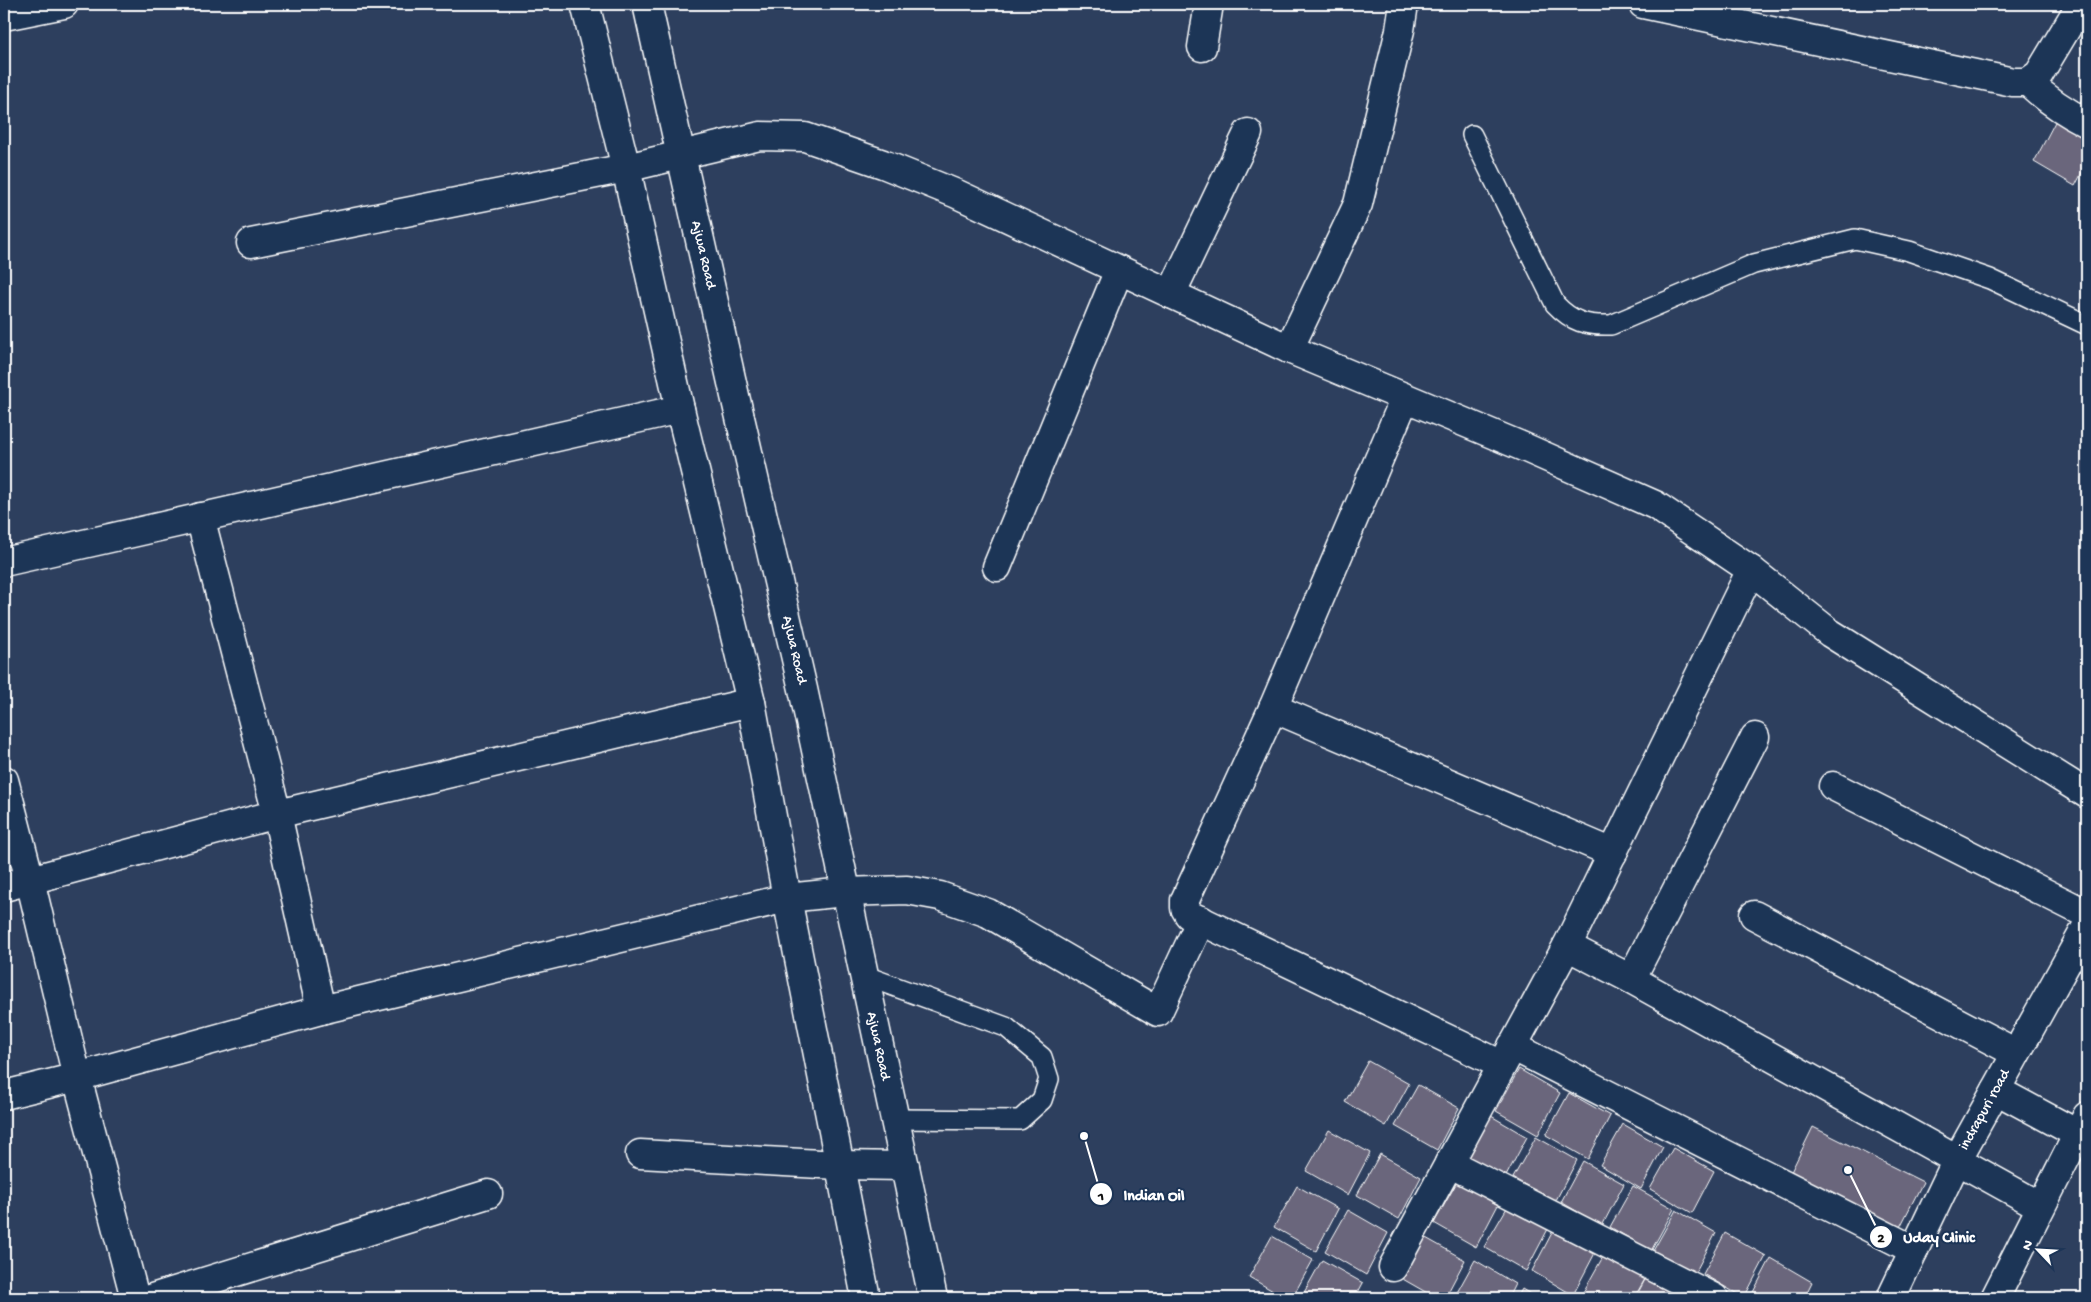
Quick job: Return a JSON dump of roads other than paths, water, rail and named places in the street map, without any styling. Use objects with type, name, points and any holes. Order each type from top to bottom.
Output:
[{"type":"street","points":[[4,16],[64,4]]},
{"type":"street","points":[[584,4],[626,168],[680,409],[751,702],[787,898],[866,1298]]},
{"type":"street","name":"Ajwa Road","points":[[647,4],[802,689],[933,1298]]},
{"type":"street","points":[[1202,46],[1209,4]]},
{"type":"street","points":[[1289,349],[1358,204],[1400,30],[1404,4]]},
{"type":"street","points":[[1643,4],[2013,82],[2028,82],[2039,74],[2081,4]]},
{"type":"street","points":[[2028,82],[2044,98],[2087,123]]},
{"type":"street","points":[[1171,294],[1248,133]]},
{"type":"street","points":[[251,244],[626,168],[760,136],[805,137],[883,164],[957,194],[1289,349],[1526,448],[1656,505],[1751,570],[1830,633],[2087,794]]},
{"type":"street","points":[[997,568],[1119,270]]},
{"type":"street","points":[[1405,398],[1273,708],[1185,900],[1185,908],[1189,914],[1201,920],[1507,1056],[1914,1250]]},
{"type":"street","points":[[4,562],[680,409]]},
{"type":"street","points":[[200,517],[278,814],[322,1010]]},
{"type":"street","points":[[1393,1267],[1567,946],[1751,570]]},
{"type":"street","points":[[4,886],[278,814],[751,702]]},
{"type":"street","points":[[1273,708],[1612,853]]},
{"type":"street","points":[[1631,979],[1755,737]]},
{"type":"street","points":[[4,780],[30,880],[76,1077],[135,1298]]},
{"type":"street","points":[[1833,786],[2087,914]]},
{"type":"street","points":[[4,1095],[322,1010],[787,898],[845,892],[907,890],[940,896],[988,913],[1158,1012],[1201,920]]},
{"type":"street","points":[[1754,915],[2016,1053]]},
{"type":"street","name":"indrapuri road","points":[[1891,1298],[1957,1160],[2087,926]]},
{"type":"street","points":[[1567,946],[1631,979],[2040,1206]]},
{"type":"street","points":[[1995,1298],[2040,1206],[2084,1130],[1996,1090]]},
{"type":"street","points":[[640,1154],[839,1165],[905,1166]]},
{"type":"street","points":[[1449,1163],[1714,1298]]},
{"type":"street","points":[[152,1298],[488,1194]]},
{"type":"lane","points":[[1472,135],[1554,304],[1577,321],[1593,326],[1611,325],[1754,264],[1855,239],[1909,251],[1990,280],[2087,325]]},
{"type":"lane","points":[[863,975],[1006,1027],[1042,1057],[1049,1079],[1042,1100],[1020,1120],[894,1119]]},
{"type":"place","name":"Indian Oil","points":[[1084,1136]]},
{"type":"place","name":"Uday Clinic","points":[[1848,1170]]}]
